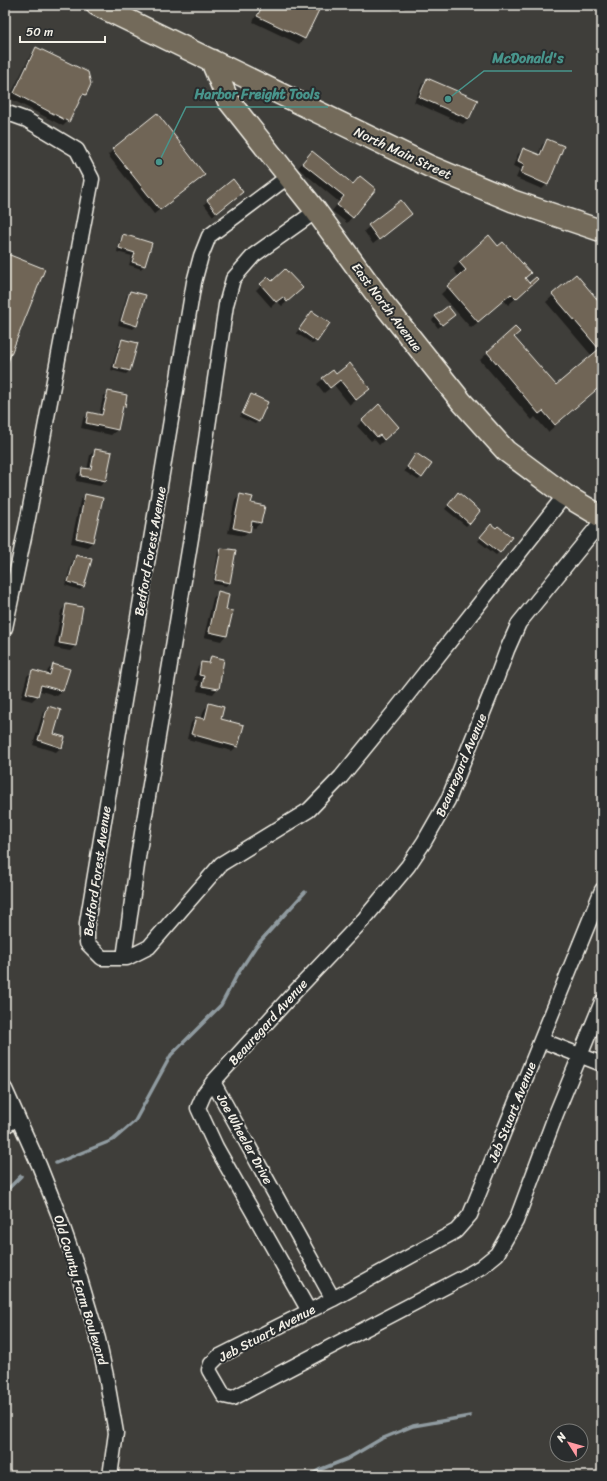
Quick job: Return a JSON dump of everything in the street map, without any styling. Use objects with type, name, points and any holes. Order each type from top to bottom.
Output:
[{"type":"main road","name":"North Main Street","points":[[97,5],[319,114],[429,166],[513,201],[602,231]]},
{"type":"main road","name":"East North Avenue","points":[[211,60],[228,100],[316,210],[382,302],[461,401],[506,451],[565,495],[602,517]]},
{"type":"street","points":[[5,112],[27,120],[77,150],[92,179],[28,518],[5,628]]},
{"type":"street","name":"Bedford Forest Avenue","points":[[124,958],[102,958],[87,943],[87,923],[194,282],[201,256],[209,236],[289,176]]},
{"type":"street","points":[[316,210],[254,254],[233,279],[226,305],[195,514],[139,851],[124,958],[127,958],[149,947],[221,864],[309,810],[341,777],[380,730],[565,495]]},
{"type":"street","name":"Beauregard Avenue","points":[[213,1082],[291,996],[366,918],[408,866],[424,842],[448,800],[519,623],[602,521]]},
{"type":"street","name":"Jeb Stuart Avenue","points":[[602,890],[470,1215],[456,1231],[333,1299],[218,1357],[211,1364],[209,1370],[224,1396],[233,1398],[464,1277],[481,1267],[498,1254],[516,1221],[602,1002]]},
{"type":"street","points":[[541,1040],[602,1064]]},
{"type":"street","name":"Joe Wheeler Drive","points":[[309,1311],[216,1147],[198,1108],[204,1094],[213,1082],[333,1299]]},
{"type":"street","name":"Old County Farm Boulevard","points":[[5,1089],[39,1165],[58,1213],[75,1262],[98,1339],[116,1433],[110,1476]]},
{"type":"street","points":[[5,1126],[17,1118]]},
{"type":"building","points":[[263,5],[315,5],[320,8],[305,39],[257,16]]},
{"type":"building","points":[[36,47],[88,72],[91,84],[86,95],[83,94],[69,122],[14,93]]},
{"type":"building","points":[[427,78],[478,100],[469,119],[419,97]]},
{"type":"building","points":[[157,113],[205,175],[160,210],[112,149]]},
{"type":"building","points":[[547,139],[564,146],[548,185],[521,173],[524,164],[518,161],[523,148],[540,155]]},
{"type":"building","points":[[312,151],[353,184],[360,176],[376,189],[353,218],[337,205],[344,196],[302,163]]},
{"type":"building","points":[[233,179],[243,192],[217,213],[207,200]]},
{"type":"building","points":[[401,200],[412,214],[379,240],[368,225]]},
{"type":"building","points":[[123,234],[152,243],[145,266],[132,262],[135,253],[119,248]]},
{"type":"building","points":[[489,235],[498,246],[503,242],[531,273],[525,278],[529,283],[536,277],[538,279],[516,299],[511,294],[478,322],[447,286],[466,270],[459,262]]},
{"type":"building","points":[[5,253],[45,269],[5,369]]},
{"type":"building","points":[[285,269],[303,288],[287,302],[283,297],[276,302],[260,284],[268,277],[272,281]]},
{"type":"building","points":[[576,274],[602,305],[602,385],[555,425],[543,411],[539,414],[487,352],[515,327],[520,332],[514,337],[556,385],[599,349],[552,294]]},
{"type":"building","points":[[130,291],[146,295],[137,326],[121,321]]},
{"type":"building","points":[[448,306],[455,315],[442,325],[435,316]]},
{"type":"building","points":[[312,311],[330,323],[317,342],[299,329]]},
{"type":"building","points":[[122,339],[138,343],[130,371],[114,367]]},
{"type":"building","points":[[350,363],[370,389],[356,400],[340,380],[330,388],[322,378],[333,370],[336,374]]},
{"type":"building","points":[[108,391],[127,395],[118,430],[86,423],[88,412],[102,415]]},
{"type":"building","points":[[251,394],[268,402],[259,422],[242,414]]},
{"type":"building","points":[[379,404],[399,427],[384,440],[380,435],[377,437],[362,420]]},
{"type":"building","points":[[95,449],[112,452],[106,481],[81,476],[82,468],[91,469]]},
{"type":"building","points":[[416,453],[432,464],[422,478],[407,467]]},
{"type":"building","points":[[458,492],[480,511],[470,524],[448,505]]},
{"type":"building","points":[[85,494],[103,498],[93,542],[76,538]]},
{"type":"building","points":[[240,494],[253,497],[251,503],[265,506],[261,523],[252,521],[250,532],[233,528]]},
{"type":"building","points":[[491,524],[496,528],[498,526],[512,537],[500,553],[480,537]]},
{"type":"building","points":[[221,548],[236,550],[230,583],[215,580]]},
{"type":"building","points":[[76,555],[92,559],[84,587],[68,582]]},
{"type":"building","points":[[218,591],[229,594],[226,610],[233,611],[227,636],[209,632]]},
{"type":"building","points":[[66,604],[83,607],[76,646],[59,643]]},
{"type":"building","points":[[211,656],[224,659],[219,689],[202,686],[204,676],[199,675],[201,662],[209,663]]},
{"type":"building","points":[[53,664],[70,669],[63,691],[41,685],[38,696],[26,693],[32,670],[50,675]]},
{"type":"building","points":[[209,703],[224,707],[221,719],[244,725],[238,747],[191,734],[196,717],[205,719]]},
{"type":"building","points":[[48,706],[61,710],[54,734],[65,737],[62,748],[38,740]]},
{"type":"waterway","points":[[56,1163],[113,1140],[135,1121],[171,1055],[221,1005],[237,975],[256,946],[305,892]]},
{"type":"waterway","points":[[5,1192],[21,1176]]},
{"type":"waterway","points":[[309,1476],[319,1470],[347,1459],[381,1439],[413,1426],[470,1416]]},
{"type":"place","name":"McDonald's","points":[[448,99]]},
{"type":"place","name":"Harbor Freight Tools","points":[[159,162]]}]
